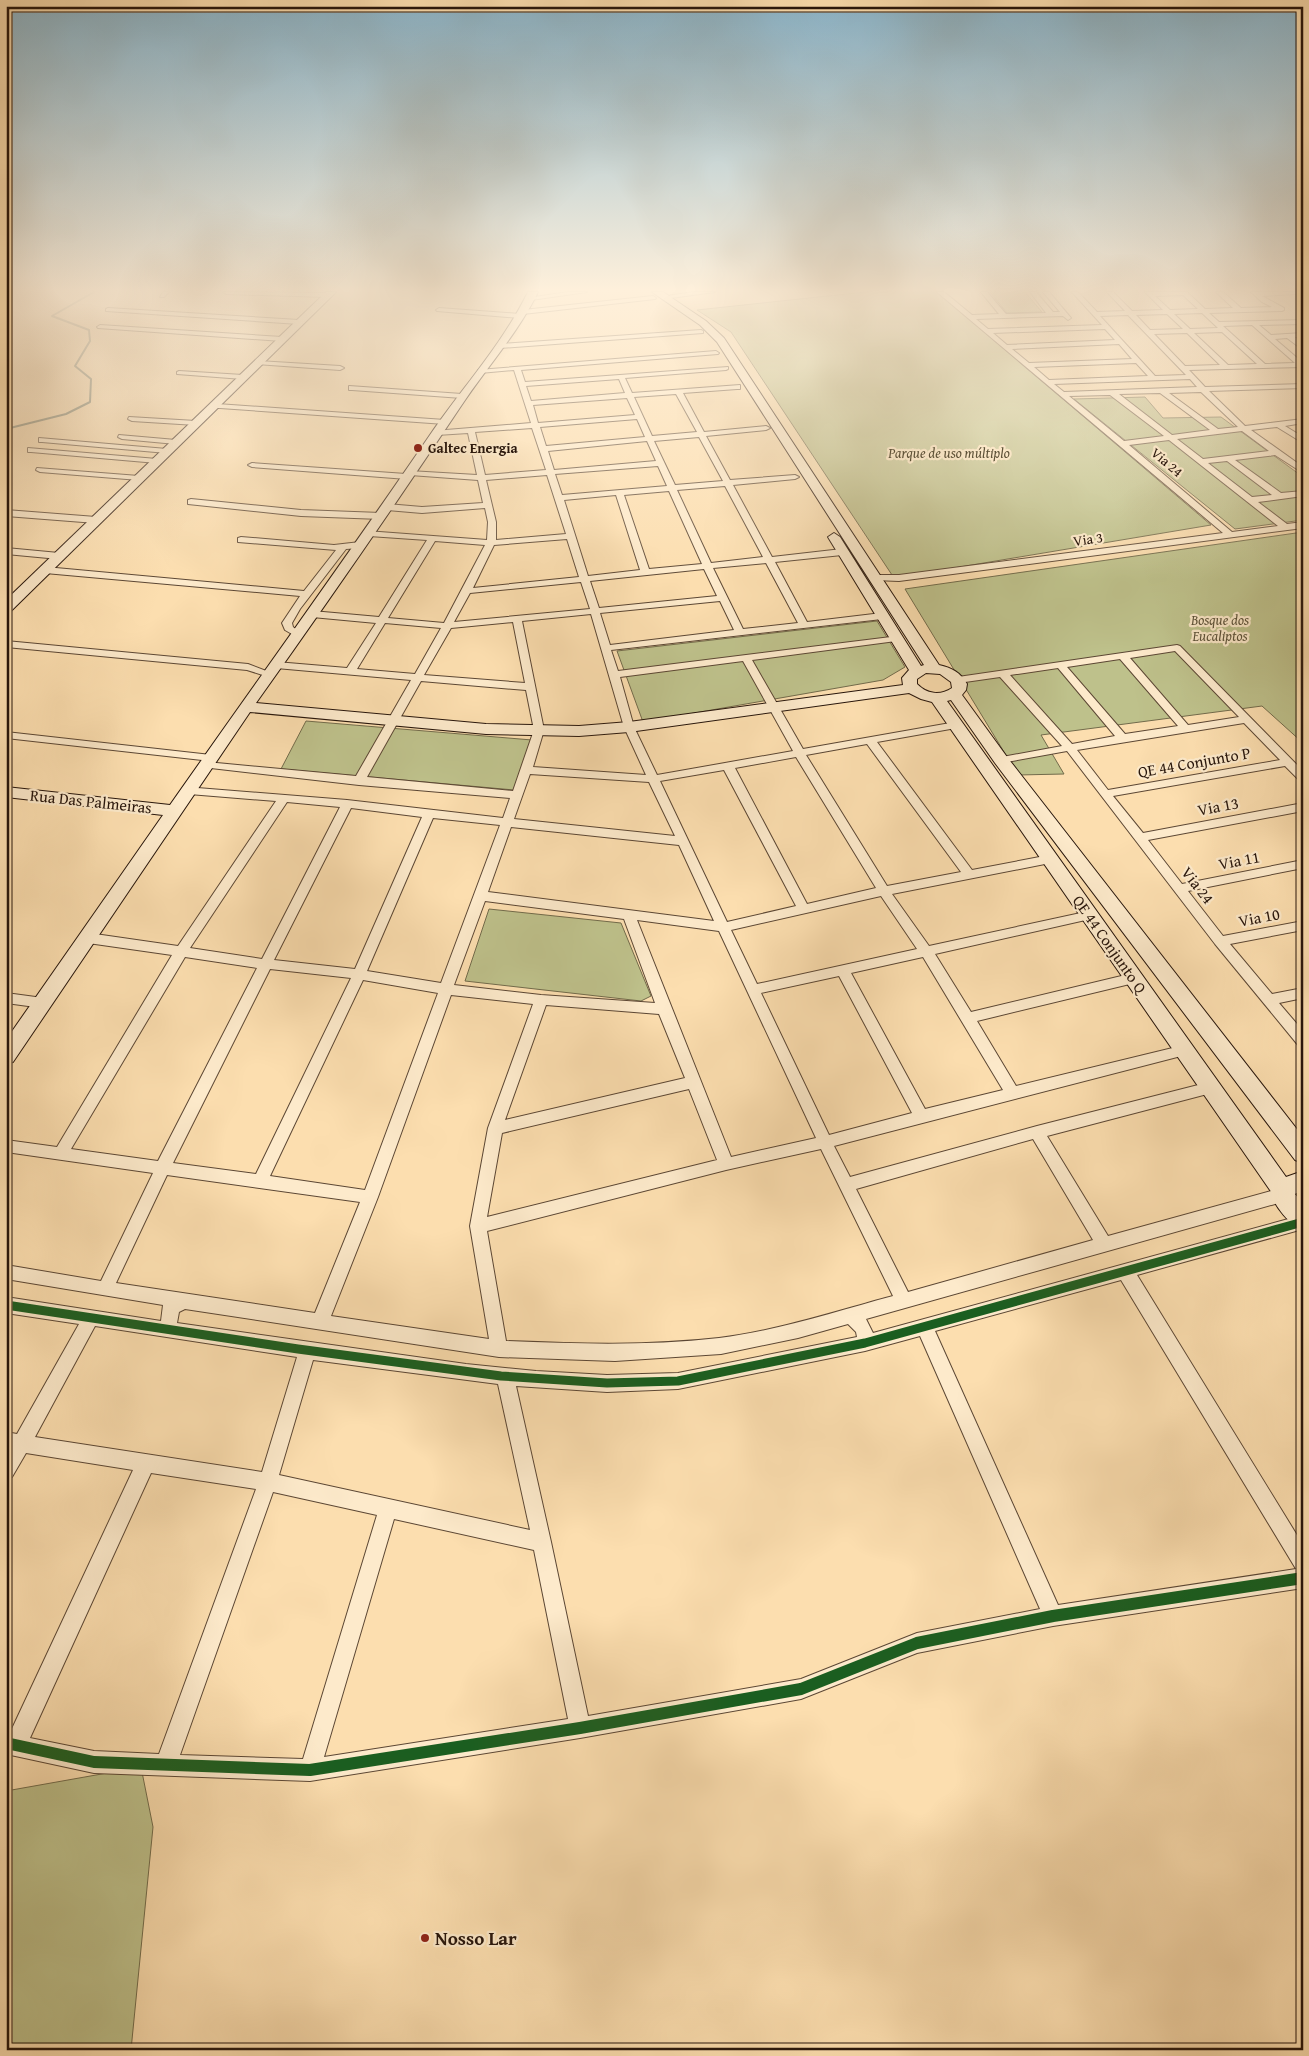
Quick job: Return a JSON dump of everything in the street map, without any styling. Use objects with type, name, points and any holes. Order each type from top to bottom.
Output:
[{"type":"street","points":[[8,603],[45,570],[232,388]]},
{"type":"street","points":[[352,388],[462,396]]},
{"type":"street","points":[[6,1056],[274,666],[384,512],[468,388]]},
{"type":"street","points":[[524,388],[595,611],[629,727],[825,1142],[904,1302]]},
{"type":"street","points":[[626,388],[740,632]]},
{"type":"street","points":[[528,404],[726,388]]},
{"type":"street","points":[[738,388],[766,428],[795,477],[827,514],[877,578],[934,669]]},
{"type":"street","points":[[750,388],[827,514],[842,552],[917,671]]},
{"type":"street","name":"Via 24","points":[[1053,388],[1230,534]]},
{"type":"street","points":[[1061,394],[1252,388]]},
{"type":"street","points":[[1203,390],[1243,428],[1303,470]]},
{"type":"street","points":[[1162,391],[1217,432]]},
{"type":"street","points":[[679,392],[804,625]]},
{"type":"street","points":[[1112,393],[1284,527]]},
{"type":"street","points":[[220,406],[445,422]]},
{"type":"street","points":[[437,433],[639,417]]},
{"type":"street","points":[[132,419],[196,423]]},
{"type":"street","points":[[1121,444],[1303,421]]},
{"type":"street","points":[[1278,424],[1303,441]]},
{"type":"street","points":[[542,449],[766,428]]},
{"type":"street","points":[[359,781],[391,721],[418,679],[446,626],[468,591],[491,543],[492,522],[471,431]]},
{"type":"street","points":[[110,436],[176,442]]},
{"type":"street","points":[[42,440],[166,451]]},
{"type":"street","points":[[31,450],[157,460]]},
{"type":"street","points":[[1201,462],[1276,452]]},
{"type":"street","points":[[1228,458],[1279,496]]},
{"type":"street","points":[[252,465],[482,478],[661,463]]},
{"type":"street","points":[[40,470],[139,478]]},
{"type":"street","points":[[558,498],[795,477]]},
{"type":"street","points":[[619,493],[645,571]]},
{"type":"street","points":[[1250,500],[1303,493]]},
{"type":"street","points":[[191,502],[310,514],[384,512],[488,505]]},
{"type":"street","points":[[6,514],[96,520]]},
{"type":"street","name":"Via 3","points":[[877,578],[899,578],[1303,525]]},
{"type":"street","points":[[369,533],[491,543],[570,536]]},
{"type":"street","points":[[350,672],[432,539]]},
{"type":"street","points":[[241,540],[342,548],[360,545]]},
{"type":"street","points":[[297,634],[288,628],[287,622],[342,548]]},
{"type":"street","points":[[6,551],[59,556]]},
{"type":"street","points":[[468,591],[707,564],[842,552]]},
{"type":"street","points":[[45,570],[307,594]]},
{"type":"street","points":[[312,614],[446,626],[723,598]]},
{"type":"street","points":[[606,648],[882,616]]},
{"type":"street","points":[[320,1322],[370,1197],[445,989],[482,896],[506,821],[527,770],[539,730],[517,620]]},
{"type":"street","points":[[614,675],[896,638]]},
{"type":"street","points":[[6,644],[248,667],[274,666],[532,688]]},
{"type":"street","points":[[246,708],[486,729],[579,731],[629,727],[912,688],[923,695],[937,698],[956,687],[1003,674],[1177,648],[1303,778]]},
{"type":"street","points":[[1123,656],[1185,728]]},
{"type":"street","points":[[746,658],[800,754],[884,891],[927,953],[968,1018],[1013,1094]]},
{"type":"street","points":[[1060,665],[1122,738]]},
{"type":"street","points":[[248,667],[274,666]]},
{"type":"street","points":[[912,688],[909,678],[917,671],[934,669],[949,672],[956,687]]},
{"type":"street","name":"Via 24","points":[[1003,674],[1069,747],[1139,838],[1181,888],[1220,941],[1303,1041]]},
{"type":"street","name":"QE 44 Conjunto Q","points":[[956,687],[1001,760],[1303,1154]]},
{"type":"street","name":"QE 44 Conjunto Q","points":[[937,698],[1185,1050],[1303,1222]]},
{"type":"street","points":[[1001,760],[1122,738],[1247,719]]},
{"type":"street","points":[[527,770],[654,779],[956,725]]},
{"type":"street","points":[[6,735],[359,781],[517,795]]},
{"type":"street","points":[[870,741],[969,874]]},
{"type":"street","name":"QE 44 Conjunto P","points":[[1106,794],[1288,762]]},
{"type":"street","points":[[728,766],[804,909]]},
{"type":"street","points":[[189,790],[282,800],[347,804],[682,841]]},
{"type":"street","name":"Rua Das Palmeiras","points":[[6,792],[175,810]]},
{"type":"street","points":[[61,1153],[182,950],[282,800]]},
{"type":"street","points":[[105,1289],[163,1167],[347,804]]},
{"type":"street","name":"Via 13","points":[[1139,838],[1303,806]]},
{"type":"street","points":[[260,1181],[359,974],[429,814]]},
{"type":"street","points":[[482,896],[723,927],[884,891],[1050,859]]},
{"type":"street","name":"Via 11","points":[[1181,888],[1303,864]]},
{"type":"street","points":[[753,990],[842,969],[927,953],[1090,915]]},
{"type":"street","points":[[629,916],[726,1164]]},
{"type":"street","name":"Via 10","points":[[1220,941],[1303,925]]},
{"type":"street","points":[[88,938],[182,950],[266,964],[359,974],[445,989],[541,1000],[664,1009]]},
{"type":"street","points":[[842,969],[921,1116]]},
{"type":"street","points":[[968,1018],[1134,978]]},
{"type":"street","points":[[1268,1000],[1303,993]]},
{"type":"street","points":[[6,998],[43,1003]]},
{"type":"street","points":[[499,1349],[478,1226],[495,1128],[541,1000]]},
{"type":"street","points":[[478,1226],[726,1164],[825,1142],[1185,1050]]},
{"type":"street","points":[[495,1128],[694,1082]]},
{"type":"street","points":[[846,1185],[1037,1132],[1210,1088]]},
{"type":"street","points":[[1037,1132],[1104,1244]]},
{"type":"street","points":[[6,1146],[370,1197]]},
{"type":"street","points":[[6,1272],[105,1289],[499,1349],[615,1353],[721,1346],[798,1330],[904,1302],[1282,1193],[1303,1180]]},
{"type":"street","points":[[6,1305],[307,1351],[505,1377],[612,1385],[678,1381],[865,1343],[925,1328],[1303,1222]]},
{"type":"street","points":[[1125,1272],[1303,1563]]},
{"type":"street","points":[[168,1330],[171,1307],[184,1301]]},
{"type":"street","points":[[850,1316],[862,1324],[866,1334],[865,1343]]},
{"type":"street","points":[[6,1471],[13,1442],[90,1318]]},
{"type":"street","points":[[925,1328],[1053,1616]]},
{"type":"street","points":[[166,1765],[268,1482],[307,1351]]},
{"type":"street","points":[[505,1377],[542,1542],[580,1728]]},
{"type":"street","points":[[13,1442],[268,1482],[542,1542]]},
{"type":"street","points":[[146,1463],[11,1744],[94,1762],[310,1770],[580,1728],[802,1689],[917,1643],[1053,1616],[1303,1578]]},
{"type":"street","points":[[310,1770],[388,1508]]},
{"type":"green space","name":"Parque de uso múltiplo","points":[[768,388],[1050,388],[1211,525],[894,578]]},
{"type":"green space","points":[[1145,397],[1163,418],[1221,417],[1303,477],[1303,520],[1235,529],[1074,399]]},
{"type":"green space","name":"Bosque dos Eucaliptos","points":[[1303,532],[1303,743],[1262,706],[1041,735],[1064,774],[1018,775],[905,589]]},
{"type":"green space","points":[[877,621],[905,667],[883,680],[643,722],[617,651]]},
{"type":"green space","points":[[306,721],[532,740],[514,790],[281,769]]},
{"type":"green space","points":[[489,909],[621,923],[651,996],[641,1001],[465,981]]},
{"type":"green space","points":[[141,1767],[153,1827],[131,2050],[6,2050],[6,1791]]},
{"type":"waterway","points":[[6,429],[66,414],[90,402],[91,388]]},
{"type":"waterway","points":[[6,462],[9,465],[6,470]]},
{"type":"cycle path","points":[[6,1305],[395,1363],[536,1380],[607,1383],[678,1381],[865,1343],[1303,1222]]},
{"type":"cycle path","points":[[6,1743],[94,1762],[310,1770],[580,1728],[801,1689],[917,1643],[1053,1616],[1303,1578]]},
{"type":"place","name":"Galtec Energia","points":[[418,448]]},
{"type":"place","name":"Nosso Lar","points":[[425,1938]]}]
